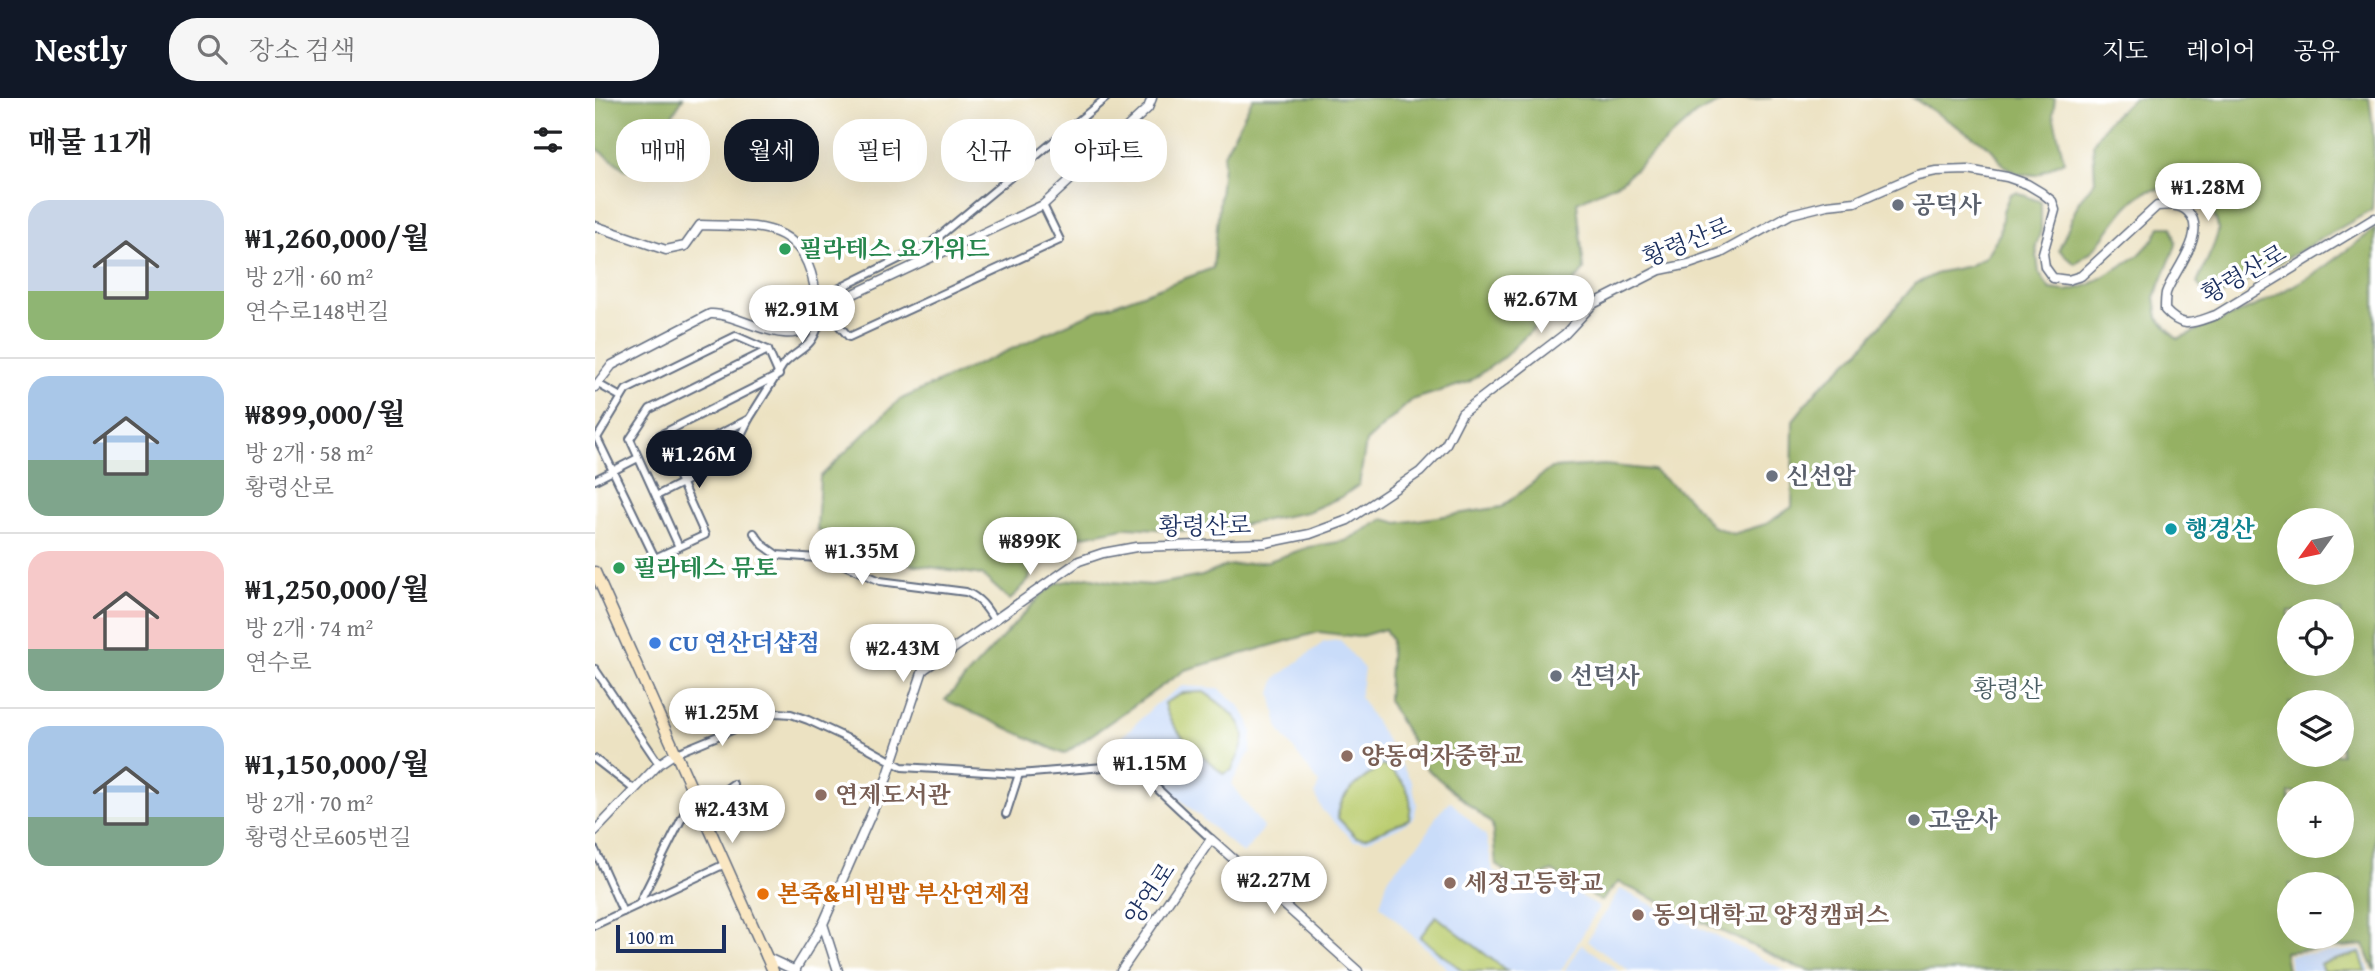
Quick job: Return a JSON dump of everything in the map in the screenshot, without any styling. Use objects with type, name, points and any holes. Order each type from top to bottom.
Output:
[{"type":"main road","points":[[595,572],[773,971]]},
{"type":"main road","points":[[595,595],[609,605]]},
{"type":"street","points":[[621,397],[596,386],[612,365],[710,314],[723,314],[740,322],[774,331],[806,329],[818,321],[840,288],[931,243],[1106,98]]},
{"type":"street","points":[[829,306],[1043,205],[1148,108],[1151,98]]},
{"type":"street","name":"황령산로","points":[[795,971],[823,924],[893,763],[923,670],[1079,561],[1136,547],[1265,544],[1310,534],[1348,520],[1420,472],[1445,446],[1462,413],[1565,334],[1593,304],[1660,270],[1721,253],[1791,214],[1827,205],[1855,202],[1917,175],[1944,170],[1978,172],[2027,184],[2052,201],[2055,210],[2043,253],[2045,267],[2053,278],[2068,280],[2081,276],[2157,206],[2171,205],[2186,209],[2193,218],[2195,235],[2166,294],[2165,310],[2175,321],[2190,324],[2216,315],[2375,218]]},
{"type":"street","points":[[595,226],[666,250],[685,246],[699,225],[764,227],[782,232],[796,245],[808,266],[816,295],[829,306],[841,330],[849,337],[1060,240],[1043,205]]},
{"type":"street","points":[[807,314],[807,303],[816,295]]},
{"type":"street","points":[[807,314],[818,321]]},
{"type":"street","points":[[774,331],[796,323],[807,314]]},
{"type":"street","points":[[656,496],[729,458],[749,419],[790,358],[806,349],[814,337],[818,321]]},
{"type":"street","points":[[740,322],[736,336],[626,390],[597,438],[655,558],[705,534],[660,435],[779,375]]},
{"type":"street","points":[[736,336],[768,350],[779,375]]},
{"type":"street","points":[[679,547],[630,439],[650,409],[768,350]]},
{"type":"street","points":[[671,459],[749,419]]},
{"type":"street","points":[[595,480],[638,458]]},
{"type":"street","points":[[754,533],[763,545],[777,555],[831,559],[880,581],[966,592],[985,604],[994,620]]},
{"type":"street","points":[[595,669],[659,764]]},
{"type":"street","points":[[595,831],[659,764],[674,754],[777,713],[791,714],[808,720],[902,767],[1019,774],[1116,766],[1146,778],[1358,971]]},
{"type":"street","points":[[595,759],[635,790]]},
{"type":"street","points":[[1006,814],[1019,774]]},
{"type":"street","points":[[705,822],[722,792],[733,784]]},
{"type":"street","points":[[639,904],[693,796]]},
{"type":"street","name":"양연로","points":[[1121,971],[1211,839]]},
{"type":"street","points":[[595,850],[624,912]]},
{"type":"street","points":[[595,925],[725,864]]},
{"type":"street","points":[[823,924],[838,971]]},
{"type":"street","points":[[766,957],[795,971]]},
{"type":"shaded area","name":"양동여자중학교","points":[[1340,640],[1364,669],[1360,697],[1412,782],[1417,804],[1414,818],[1366,841],[1354,841],[1322,810],[1315,794],[1319,783],[1279,730],[1271,693],[1276,678],[1324,642]]},
{"type":"shaded area","points":[[1182,686],[1218,688],[1238,704],[1248,719],[1252,731],[1251,751],[1231,784],[1264,828],[1243,854],[1129,755],[1118,741],[1156,704]]},
{"type":"shaded area","name":"세정고등학교","points":[[1450,801],[1486,836],[1493,871],[1521,888],[1549,876],[1599,907],[1561,971],[1450,971],[1380,905],[1388,878],[1425,836],[1437,815]]},
{"type":"shaded area","name":"동의대학교 양정캠퍼스","points":[[1620,889],[1787,971],[1629,971],[1587,941]]},
{"type":"shaded area","points":[[1581,944],[1619,971],[1564,971]]},
{"type":"shaded area","points":[[2361,950],[2370,971],[2291,971],[2288,955]]},
{"type":"green space","points":[[595,98],[683,98],[670,119],[616,119],[616,163],[595,147]]},
{"type":"green space","points":[[1253,98],[1772,98],[1727,99],[1696,114],[1622,181],[1577,202],[1584,270],[1536,326],[1504,357],[1469,382],[1412,400],[1366,442],[1359,485],[1341,497],[1307,512],[1198,532],[1129,527],[1079,537],[1051,538],[1036,549],[1029,580],[1010,600],[982,575],[910,564],[863,552],[817,530],[820,477],[899,400],[1091,313],[1213,268],[1224,154]]},
{"type":"green space","points":[[1913,98],[2055,98],[2053,114],[2064,161],[2037,175],[2018,174],[2003,165],[1991,148]]},
{"type":"green space","points":[[2134,98],[2369,98],[2374,154],[2372,210],[2211,301],[2197,283],[2216,240],[2216,219],[2201,202],[2179,192],[2156,190],[2139,196],[2125,209],[2096,247],[2075,264],[2059,250],[2079,201],[2095,181],[2093,143],[2108,121]]},
{"type":"green space","name":"황령산","points":[[2016,192],[2041,202],[2041,230],[2036,246],[2039,273],[2050,289],[2067,291],[2089,285],[2139,255],[2154,239],[2160,227],[2172,227],[2176,245],[2155,297],[2158,318],[2177,339],[2262,303],[2319,271],[2375,229],[2375,971],[2364,945],[2354,946],[2354,872],[2277,872],[2277,949],[2318,949],[2284,952],[2287,971],[1812,971],[1797,967],[1618,882],[1601,901],[1552,871],[1522,884],[1496,865],[1492,824],[1427,769],[1388,700],[1391,640],[1385,629],[1358,637],[1319,632],[1185,670],[1064,754],[945,700],[1042,594],[1058,583],[1088,577],[1151,585],[1202,576],[1226,566],[1269,561],[1309,547],[1345,541],[1384,519],[1398,523],[1502,507],[1551,468],[1604,465],[1653,470],[1687,497],[1712,526],[1733,534],[1766,524],[1792,507],[1793,420],[1818,389],[1860,350],[1915,284],[1940,272],[1969,266],[1986,256],[2000,233],[2003,211],[2010,194]]},
{"type":"green space","points":[[1204,692],[1230,712],[1243,731],[1242,746],[1232,770],[1223,774],[1180,733],[1167,714],[1164,703],[1183,693]]},
{"type":"green space","points":[[1383,765],[1406,787],[1410,801],[1409,819],[1365,838],[1356,837],[1338,818],[1342,801],[1353,787]]},
{"type":"green space","points":[[1436,916],[1507,971],[1463,971],[1420,937]]},
{"type":"green space","points":[[2360,953],[2366,971],[2323,971],[2320,964]]},
{"type":"place","name":"공덕사","points":[[1898,205]]},
{"type":"place","name":"필라테스 요가위드","points":[[785,249]]},
{"type":"place","name":"신선암","points":[[1772,476]]},
{"type":"place","name":"행경산","points":[[2171,529]]},
{"type":"place","name":"필라테스 뮤토","points":[[619,568]]},
{"type":"place","name":"CU 연산더샵점","points":[[655,643]]},
{"type":"place","name":"선덕사","points":[[1556,676]]},
{"type":"place","name":"양동여자중학교","points":[[1347,756]]},
{"type":"place","name":"연제도서관","points":[[821,795]]},
{"type":"place","name":"고운사","points":[[1914,820]]},
{"type":"place","name":"세정고등학교","points":[[1450,883]]},
{"type":"place","name":"본죽&비빔밥 부산연제점","points":[[763,894]]},
{"type":"place","name":"동의대학교 양정캠퍼스","points":[[1638,915]]}]
